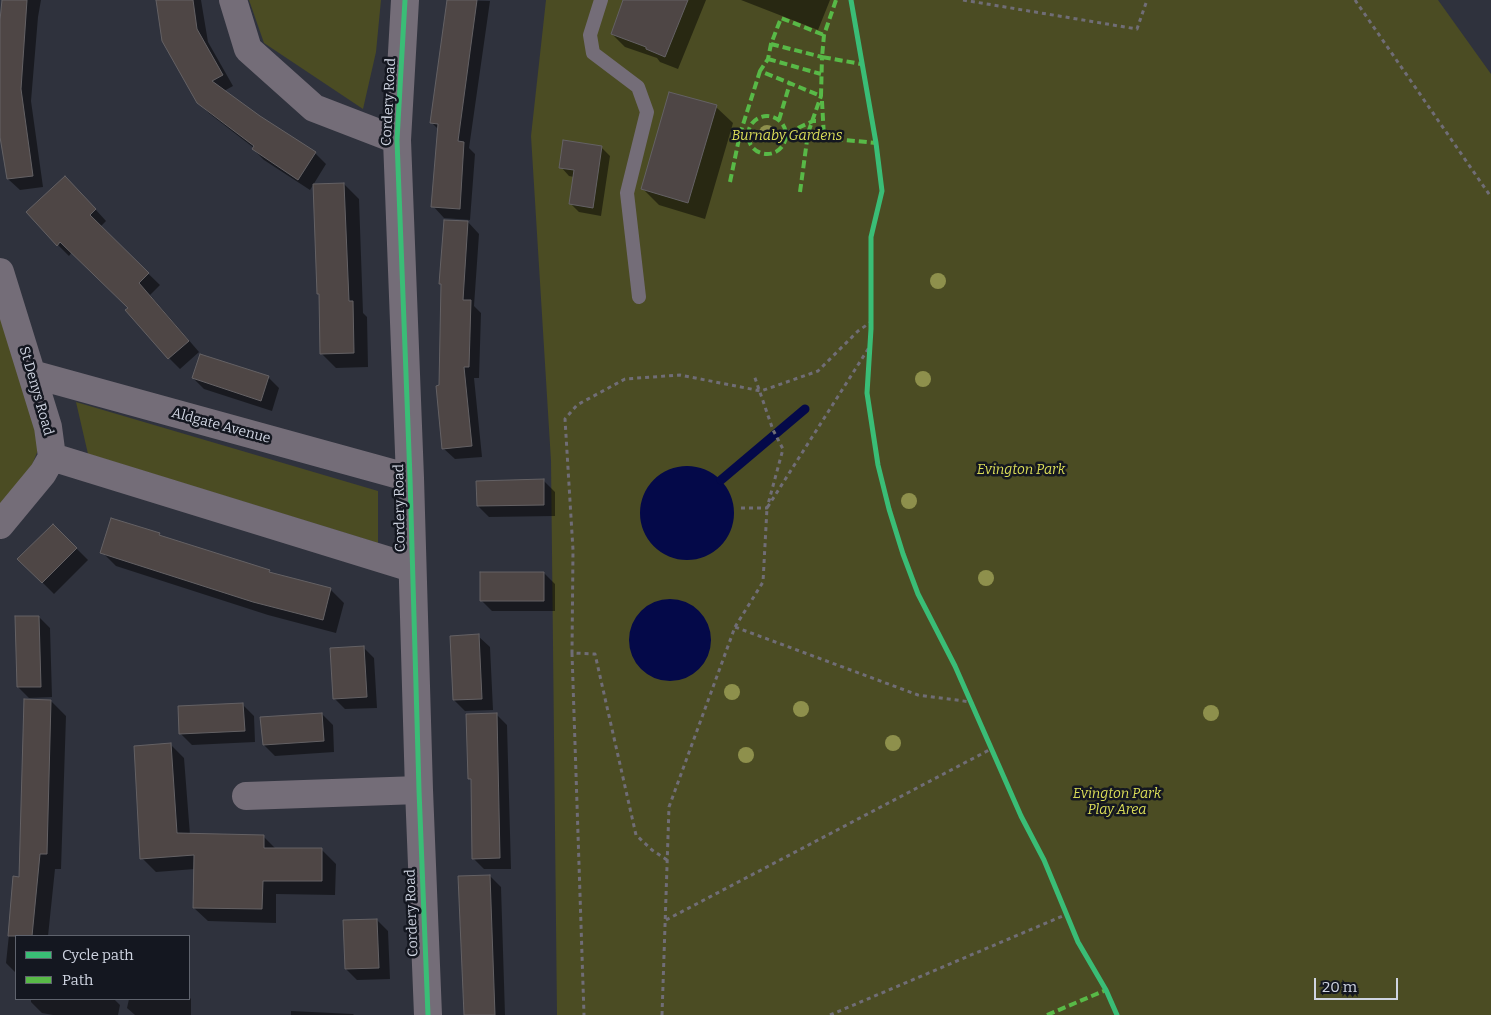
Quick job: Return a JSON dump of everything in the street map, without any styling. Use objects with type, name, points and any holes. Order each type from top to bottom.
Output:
[{"type":"street","name":"Cordery Road","points":[[233,0],[248,49],[314,108],[397,140]]},
{"type":"street","name":"Cordery Road","points":[[405,0],[397,140],[428,1015]]},
{"type":"street","name":"St Denys Road","points":[[0,272],[48,427],[52,457]]},
{"type":"street","name":"Aldgate Avenue","points":[[32,374],[410,478]]},
{"type":"street","points":[[0,525],[43,473],[52,457],[412,568]]},
{"type":"street","points":[[246,796],[419,790]]},
{"type":"lane","points":[[601,0],[590,35],[593,53],[638,87],[647,112],[627,193],[639,297]]},
{"type":"path","points":[[963,0],[1137,29],[1147,0]]},
{"type":"path","points":[[1355,0],[1491,197]]},
{"type":"path","points":[[871,314],[871,329]]},
{"type":"path","points":[[584,1015],[572,653],[573,550],[565,419],[577,405],[625,379],[680,375],[761,391],[818,371],[858,331],[871,322]]},
{"type":"path","points":[[868,362],[871,337]]},
{"type":"path","points":[[767,508],[870,346]]},
{"type":"path","points":[[662,1015],[669,807],[735,627],[763,582],[767,508],[782,448],[773,430],[754,375]]},
{"type":"path","points":[[741,508],[767,508]]},
{"type":"path","points":[[735,627],[918,696],[970,702]]},
{"type":"path","points":[[572,653],[594,654],[636,835],[652,850],[667,860]]},
{"type":"path","points":[[967,693],[974,711]]},
{"type":"path","points":[[988,741],[994,756]]},
{"type":"path","points":[[665,920],[991,749]]},
{"type":"path","points":[[1062,906],[1068,922]]},
{"type":"path","points":[[830,1015],[1065,915]]},
{"type":"green space","points":[[249,0],[381,0],[376,52],[363,109],[264,43]]},
{"type":"green space","name":"Evington Park","points":[[546,0],[1438,0],[1491,74],[1491,1015],[557,1015],[551,461],[531,136]]},
{"type":"green space","points":[[0,311],[37,433],[38,450],[30,470],[0,504]]},
{"type":"green space","points":[[76,402],[378,491],[378,543],[88,454]]},
{"type":"shaded area","points":[[687,466],[705,470],[720,480],[730,495],[734,513],[730,531],[720,546],[705,556],[687,560],[669,556],[654,546],[644,531],[640,513],[644,495],[654,480],[669,470]]},
{"type":"shaded area","points":[[662,599],[678,599],[693,606],[704,617],[711,632],[708,656],[699,669],[678,681],[662,681],[647,674],[636,663],[629,648],[629,632],[636,617],[647,606]]},
{"type":"building","points":[[2,0],[27,0],[21,89],[33,176],[7,179],[0,137],[0,20]]},
{"type":"building","points":[[156,0],[193,0],[197,29],[223,75],[212,81],[260,116],[316,152],[298,180],[252,149],[254,146],[197,103],[162,41]]},
{"type":"building","points":[[447,0],[477,0],[458,141],[464,142],[460,209],[431,207],[438,124],[430,123]]},
{"type":"building","points":[[623,0],[688,0],[665,57],[646,49],[646,47],[611,34]]},
{"type":"building","points":[[669,92],[717,105],[688,203],[641,189]]},
{"type":"building","points":[[563,140],[602,146],[593,208],[569,204],[574,170],[559,168]]},
{"type":"building","points":[[65,176],[96,209],[90,215],[149,273],[139,283],[189,341],[168,359],[125,310],[128,308],[60,242],[57,246],[26,212]]},
{"type":"building","points":[[344,183],[349,301],[353,301],[354,353],[320,354],[313,184]]},
{"type":"building","points":[[444,220],[468,221],[463,300],[471,300],[469,367],[464,367],[472,446],[442,449],[436,386],[439,385],[441,284],[439,284]]},
{"type":"building","points":[[200,354],[269,376],[261,401],[192,378]]},
{"type":"building","points":[[544,479],[544,505],[477,506],[476,481]]},
{"type":"building","points":[[111,518],[270,570],[269,572],[331,588],[323,620],[253,602],[100,553]]},
{"type":"building","points":[[53,524],[77,548],[42,583],[17,559]]},
{"type":"building","points":[[480,572],[544,572],[544,601],[480,601]]},
{"type":"building","points":[[15,616],[39,616],[41,687],[17,687]]},
{"type":"building","points":[[479,634],[482,699],[453,700],[450,636]]},
{"type":"building","points":[[364,646],[367,697],[333,699],[330,648]]},
{"type":"building","points":[[24,699],[51,700],[47,854],[40,854],[32,935],[8,936],[13,876],[19,877]]},
{"type":"building","points":[[243,703],[245,731],[179,734],[178,706]]},
{"type":"building","points":[[322,713],[324,741],[263,745],[260,717]]},
{"type":"building","points":[[497,713],[500,858],[472,859],[471,779],[468,779],[466,714]]},
{"type":"building","points":[[171,743],[177,833],[264,835],[264,848],[322,848],[322,881],[263,881],[262,909],[193,908],[194,855],[140,859],[134,746]]},
{"type":"building","points":[[490,875],[495,1015],[464,1015],[458,876]]},
{"type":"building","points":[[377,919],[379,968],[345,969],[343,920]]},
{"type":"waterway","points":[[721,480],[805,409]]},
{"type":"marked path","points":[[836,0],[824,35],[822,57],[861,64]]},
{"type":"marked path","points":[[771,44],[822,57],[821,96],[760,71],[768,59],[771,44],[781,18],[824,35]]},
{"type":"marked path","points":[[768,59],[821,74]]},
{"type":"marked path","points":[[730,182],[740,134],[760,71]]},
{"type":"marked path","points":[[779,120],[790,83]]},
{"type":"marked path","points":[[800,192],[808,133],[821,96]]},
{"type":"marked path","points":[[822,101],[824,138],[876,143]]},
{"type":"marked path","points":[[767,116],[781,121],[786,135],[781,149],[767,154],[753,149],[748,135],[753,121],[767,116]]},
{"type":"marked path","points":[[787,133],[816,121]]},
{"type":"marked path","points":[[1047,1015],[1106,990]]},
{"type":"cycle path","points":[[405,0],[397,140],[428,1015]]},
{"type":"cycle path","points":[[851,0],[876,143],[882,191],[871,237],[871,329],[867,393],[878,465],[889,509],[918,594],[955,666],[1021,816],[1044,860],[1078,942],[1106,990],[1117,1015]]},
{"type":"park label","name":"Burnaby Gardens","points":[[787,136]]},
{"type":"park label","name":"Evington Park Play Area","points":[[1117,802]]}]
